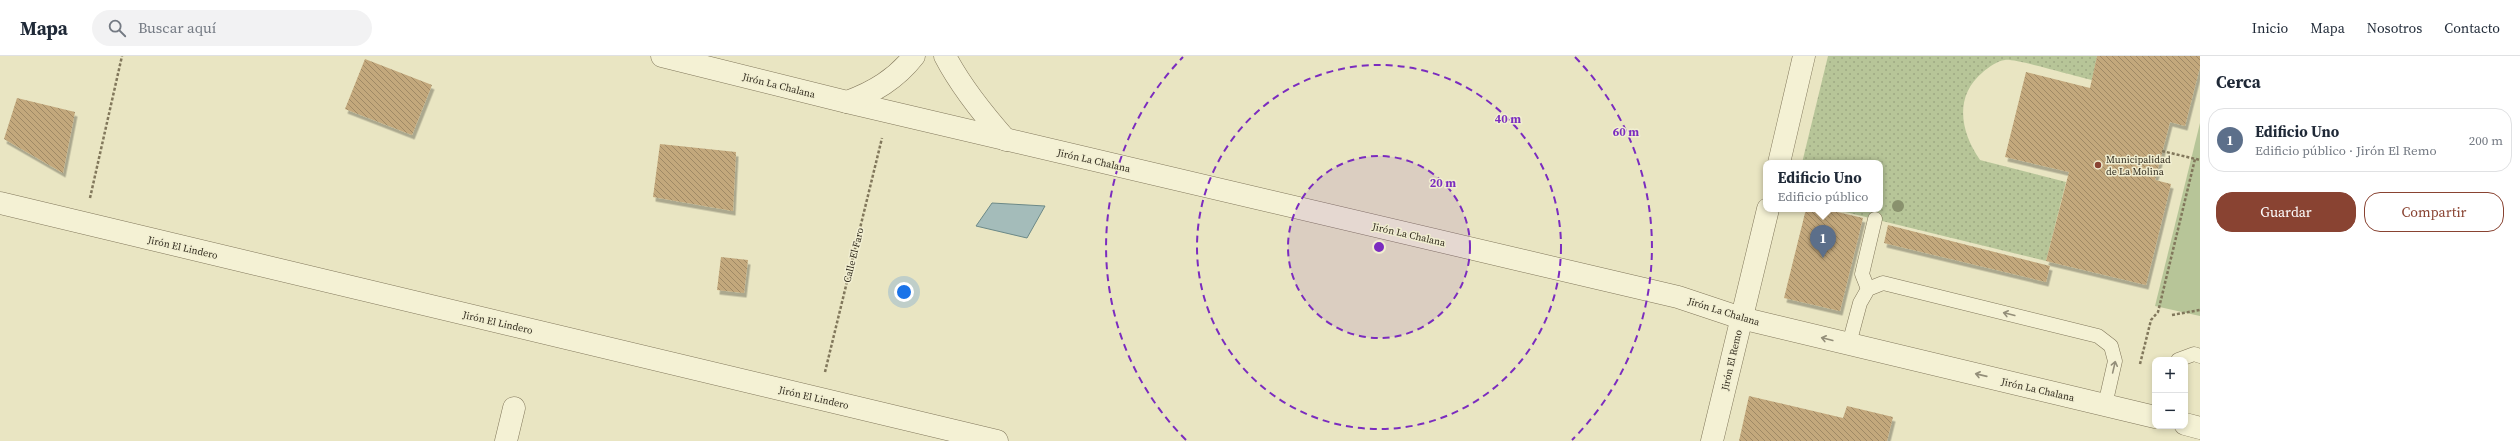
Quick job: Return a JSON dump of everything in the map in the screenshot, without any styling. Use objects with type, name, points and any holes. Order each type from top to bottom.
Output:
[{"type":"street","name":"Jirón La Chalana","points":[[662,56],[1006,140],[1678,297],[1741,318],[2152,416]]},
{"type":"street","points":[[847,102],[868,94],[888,82],[914,56]]},
{"type":"street","points":[[945,56],[964,88],[984,115],[1006,140]]},
{"type":"street","points":[[1780,160],[1804,56]]},
{"type":"street","name":"Jirón El Lindero","points":[[0,203],[997,441]]},
{"type":"street","name":"Jirón El Remo","points":[[1712,441],[1767,212]]},
{"type":"street","points":[[506,441],[514,408]]},
{"type":"street","points":[[2188,425],[2200,428]]},
{"type":"lane","points":[[1868,289],[1862,274],[1875,219]]},
{"type":"lane","points":[[1849,344],[1860,303],[1868,289],[1883,283],[2098,336],[2111,346],[2115,361],[2105,405]]},
{"type":"lane","points":[[2186,357],[2194,354],[2200,356]]},
{"type":"lane","points":[[2198,441],[2200,434]]},
{"type":"path","points":[[84,223],[122,56]]},
{"type":"path","name":"Calle El Faro","points":[[818,398],[889,112]]},
{"type":"path","points":[[2162,151],[2200,160]]},
{"type":"path","points":[[2138,369],[2151,320],[2158,312],[2195,159]]},
{"type":"path","points":[[2172,315],[2200,310]]},
{"type":"green space","points":[[1828,56],[2097,56],[2092,80],[2011,60],[2005,60],[1993,64],[1974,81],[1967,92],[1964,103],[1963,114],[1968,137],[1980,160],[2066,182],[2046,261],[1845,212],[1883,212],[1883,160],[1803,160]]},
{"type":"green space","points":[[2200,123],[2200,316],[2155,306]]},
{"type":"water","points":[[992,203],[1045,206],[1027,238],[976,226]]},
{"type":"building","name":"Municipalidad de La Molina","points":[[2097,56],[2200,56],[2200,67],[2185,126],[2170,122],[2155,180],[2171,184],[2146,285],[2046,261],[2069,172],[2005,157],[2026,72],[2090,88]]},
{"type":"building","points":[[365,59],[432,85],[412,135],[345,109]]},
{"type":"building","points":[[17,98],[75,112],[63,173],[4,139]]},
{"type":"building","points":[[660,144],[736,152],[733,211],[653,197]]},
{"type":"building","points":[[1805,212],[1837,212],[1863,218],[1840,311],[1784,298]]},
{"type":"building","points":[[1888,225],[2050,266],[2046,282],[1884,243]]},
{"type":"building","points":[[721,257],[748,260],[744,293],[717,290]]},
{"type":"building","points":[[1749,396],[1843,418],[1847,406],[1893,417],[1887,441],[1739,441]]},
{"type":"place","name":"Municipalidad de La Molina","points":[[2098,165]]},
{"type":"place","name":"Edificio Uno","points":[[1823,258]]}]
